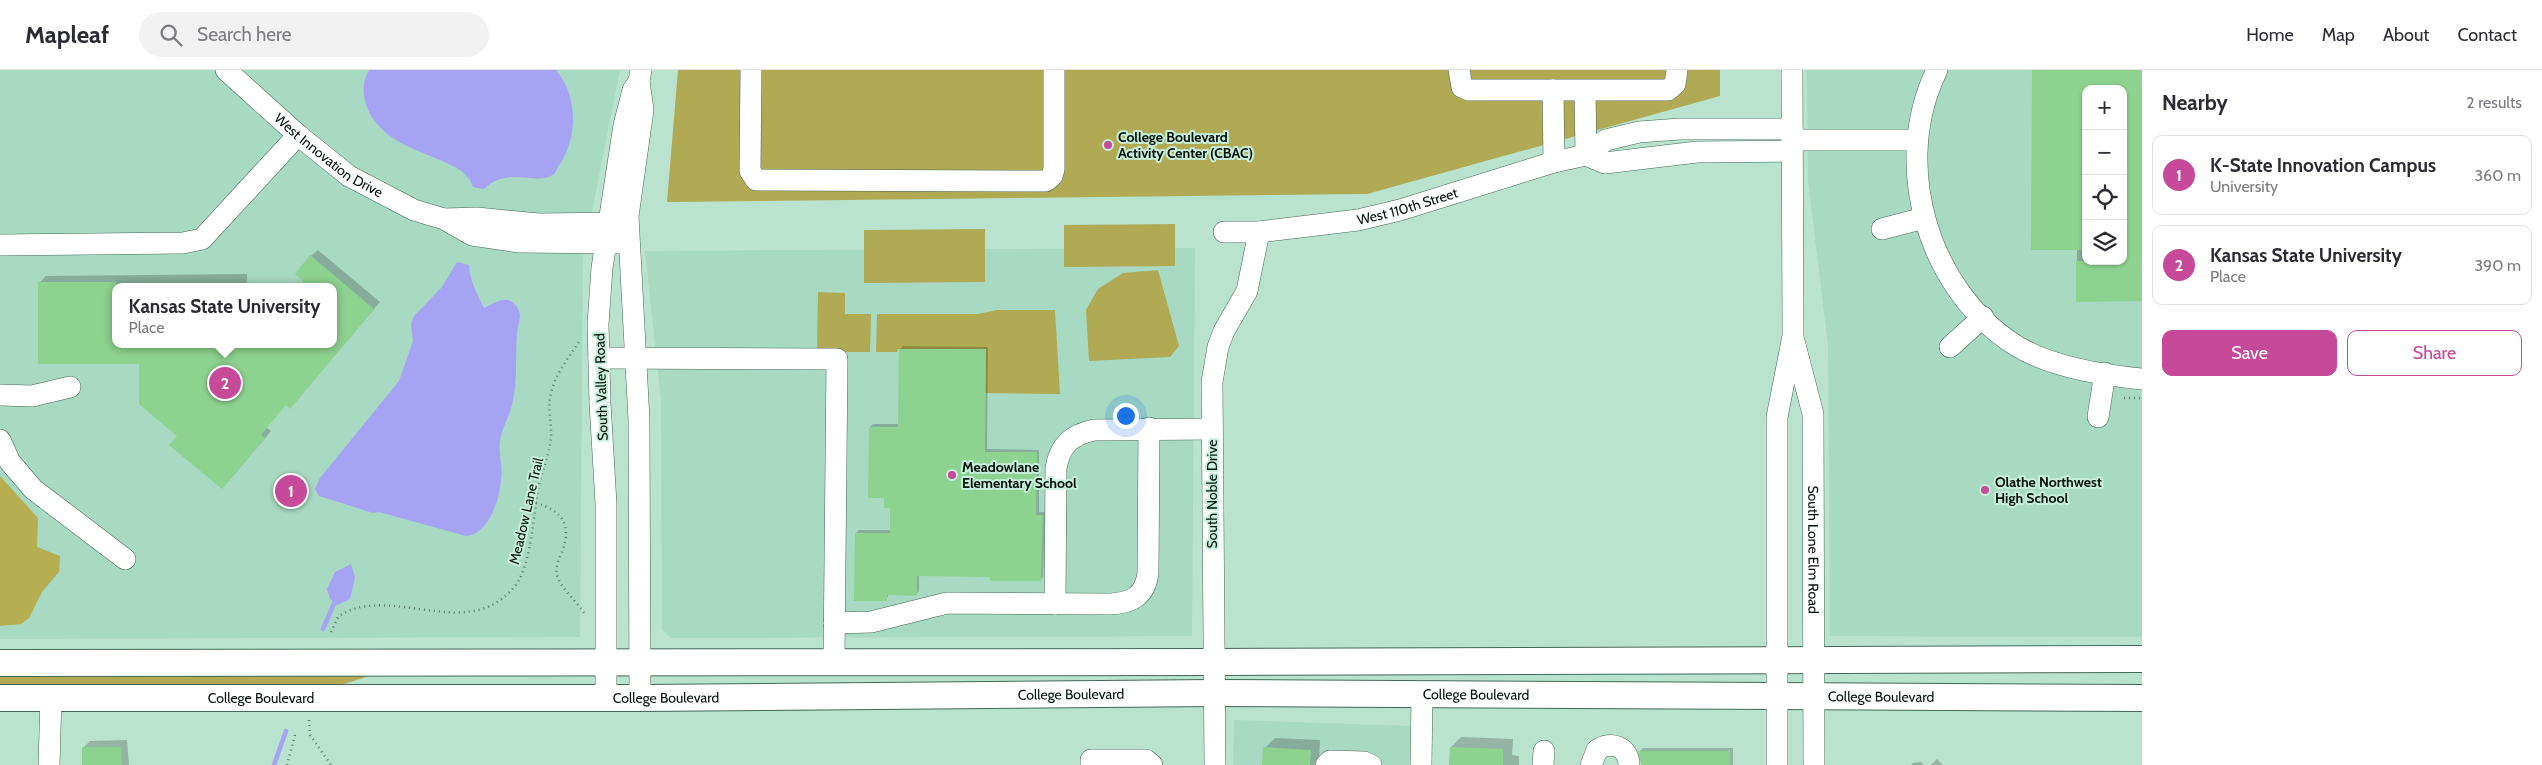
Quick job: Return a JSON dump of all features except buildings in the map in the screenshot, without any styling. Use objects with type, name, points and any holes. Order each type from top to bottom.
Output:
[{"type":"main road","points":[[0,662],[1214,662],[2142,659]]},
{"type":"main road","name":"College Boulevard","points":[[0,698],[640,698],[1215,693],[1422,696],[2142,698]]},
{"type":"street","name":"West Innovation Drive","points":[[226,70],[298,135],[358,181],[414,210],[444,220],[472,234],[519,242],[618,233]]},
{"type":"street","points":[[751,70],[750,170],[756,180],[1046,181],[1052,176],[1054,169],[1054,70]]},
{"type":"street","points":[[1459,70],[1462,87],[1469,90],[1585,91],[1668,90],[1675,84],[1677,70]]},
{"type":"street","name":"South Lone Elm Road","points":[[1777,765],[1777,417],[1793,336],[1792,70]]},
{"type":"street","points":[[1937,70],[1927,96],[1916,140],[1919,192],[1924,218],[1942,263],[1955,286],[1983,318],[2014,345],[2067,366],[2105,373],[2141,393]]},
{"type":"street","name":"South Valley Road","points":[[606,697],[606,504],[599,358],[600,296],[618,233],[643,110],[640,76]]},
{"type":"street","points":[[1553,90],[1554,162]]},
{"type":"street","points":[[1585,91],[1586,155],[1605,163],[1792,140],[1916,140]]},
{"type":"street","points":[[0,245],[183,243],[202,239],[298,135]]},
{"type":"street","name":"West 110th Street","points":[[1224,232],[1259,232],[1366,218],[1400,210],[1554,162],[1586,155]]},
{"type":"street","points":[[1882,229],[1924,218]]},
{"type":"street","name":"South Noble Drive","points":[[1215,765],[1212,382],[1218,347],[1224,331],[1247,291],[1259,232]]},
{"type":"street","name":"South Valley Road","points":[[618,233],[635,358],[639,420],[640,698]]},
{"type":"street","points":[[1950,347],[1983,318]]},
{"type":"street","name":"South Lone Elm Road","points":[[1793,336],[1813,414],[1814,765]]},
{"type":"street","points":[[599,358],[837,359],[834,662]]},
{"type":"street","points":[[2098,418],[2105,373]]},
{"type":"street","points":[[0,395],[32,396],[70,387]]},
{"type":"street","points":[[1055,604],[1056,468],[1062,448],[1069,439],[1081,433],[1094,430],[1149,428],[1212,429]]},
{"type":"street","points":[[834,623],[871,622],[947,603],[1123,604],[1132,601],[1144,589],[1148,573],[1149,428]]},
{"type":"street","points":[[0,440],[10,462],[33,489],[125,558]]},
{"type":"street","points":[[1421,765],[1422,696]]},
{"type":"street","points":[[49,765],[51,698]]},
{"type":"street","points":[[1591,765],[1596,750],[1612,745],[1623,749],[1627,754],[1629,765]]},
{"type":"street","points":[[1091,765],[1091,760],[1146,760],[1152,765]]},
{"type":"street","points":[[1326,765],[1330,760],[1364,762],[1371,765]]},
{"type":"path","name":"Meadow Lane Trail","points":[[331,632],[338,617],[344,612],[363,607],[462,613],[490,606],[501,600],[519,580],[549,453],[551,435],[550,395],[563,364],[584,334]]},
{"type":"path","points":[[536,503],[550,507],[559,514],[564,522],[567,534],[556,573],[561,583],[584,613]]},
{"type":"path","points":[[308,720],[310,735],[331,765]]},
{"type":"path","points":[[287,765],[295,734]]},
{"type":"shaded area","points":[[0,70],[620,70],[583,257],[580,637],[0,639]]},
{"type":"shaded area","points":[[369,70],[556,70],[563,80],[572,104],[572,129],[566,153],[555,173],[547,177],[503,178],[493,182],[484,189],[473,187],[467,176],[455,167],[405,145],[389,135],[375,122],[366,104],[364,95],[364,82]]},
{"type":"shaded area","name":"College Boulevard Activity Center (CBAC)","points":[[678,70],[1720,70],[1720,96],[1367,194],[667,202]]},
{"type":"shaded area","name":"Olathe Northwest High School","points":[[1807,70],[2142,70],[2142,637],[1830,636],[1828,345],[1808,180]]},
{"type":"shaded area","points":[[1175,224],[1175,266],[1064,267],[1064,225]]},
{"type":"shaded area","points":[[985,229],[985,282],[864,283],[864,230]]},
{"type":"shaded area","points":[[1195,248],[1192,636],[671,638],[662,630],[661,401],[645,251]]},
{"type":"shaded area","points":[[457,262],[469,265],[472,282],[484,308],[501,300],[510,301],[519,310],[520,317],[517,333],[514,396],[500,441],[501,474],[496,505],[481,529],[474,534],[466,536],[379,512],[373,513],[319,496],[315,489],[320,478],[399,381],[413,341],[411,324],[414,316],[442,287]]},
{"type":"shaded area","points":[[1158,270],[1179,346],[1170,357],[1089,361],[1086,310],[1098,289],[1123,273]]},
{"type":"shaded area","points":[[818,292],[845,293],[845,314],[871,314],[870,352],[817,352]]},
{"type":"shaded area","points":[[997,310],[1055,310],[1060,394],[985,393],[986,349],[898,349],[897,352],[876,352],[877,314],[978,314]]},
{"type":"shaded area","points":[[0,476],[38,518],[37,547],[60,556],[59,572],[42,592],[29,618],[21,624],[0,626]]},
{"type":"shaded area","points":[[351,564],[355,577],[350,599],[337,605],[330,599],[327,589],[335,572]]},
{"type":"shaded area","points":[[0,671],[372,675],[335,687],[0,689]]},
{"type":"shaded area","points":[[1234,720],[1410,726],[1411,765],[1233,765]]},
{"type":"waterway","points":[[323,629],[336,599]]},
{"type":"waterway","points":[[274,765],[286,731]]},
{"type":"place","name":"College Boulevard Activity Center (CBAC)","points":[[1108,145]]},
{"type":"place","name":"Kansas State University","points":[[225,383]]},
{"type":"place","name":"Meadowlane Elementary School","points":[[952,475]]},
{"type":"place","name":"Olathe Northwest High School","points":[[1985,490]]},
{"type":"place","name":"K-State Innovation Campus","points":[[291,491]]}]
